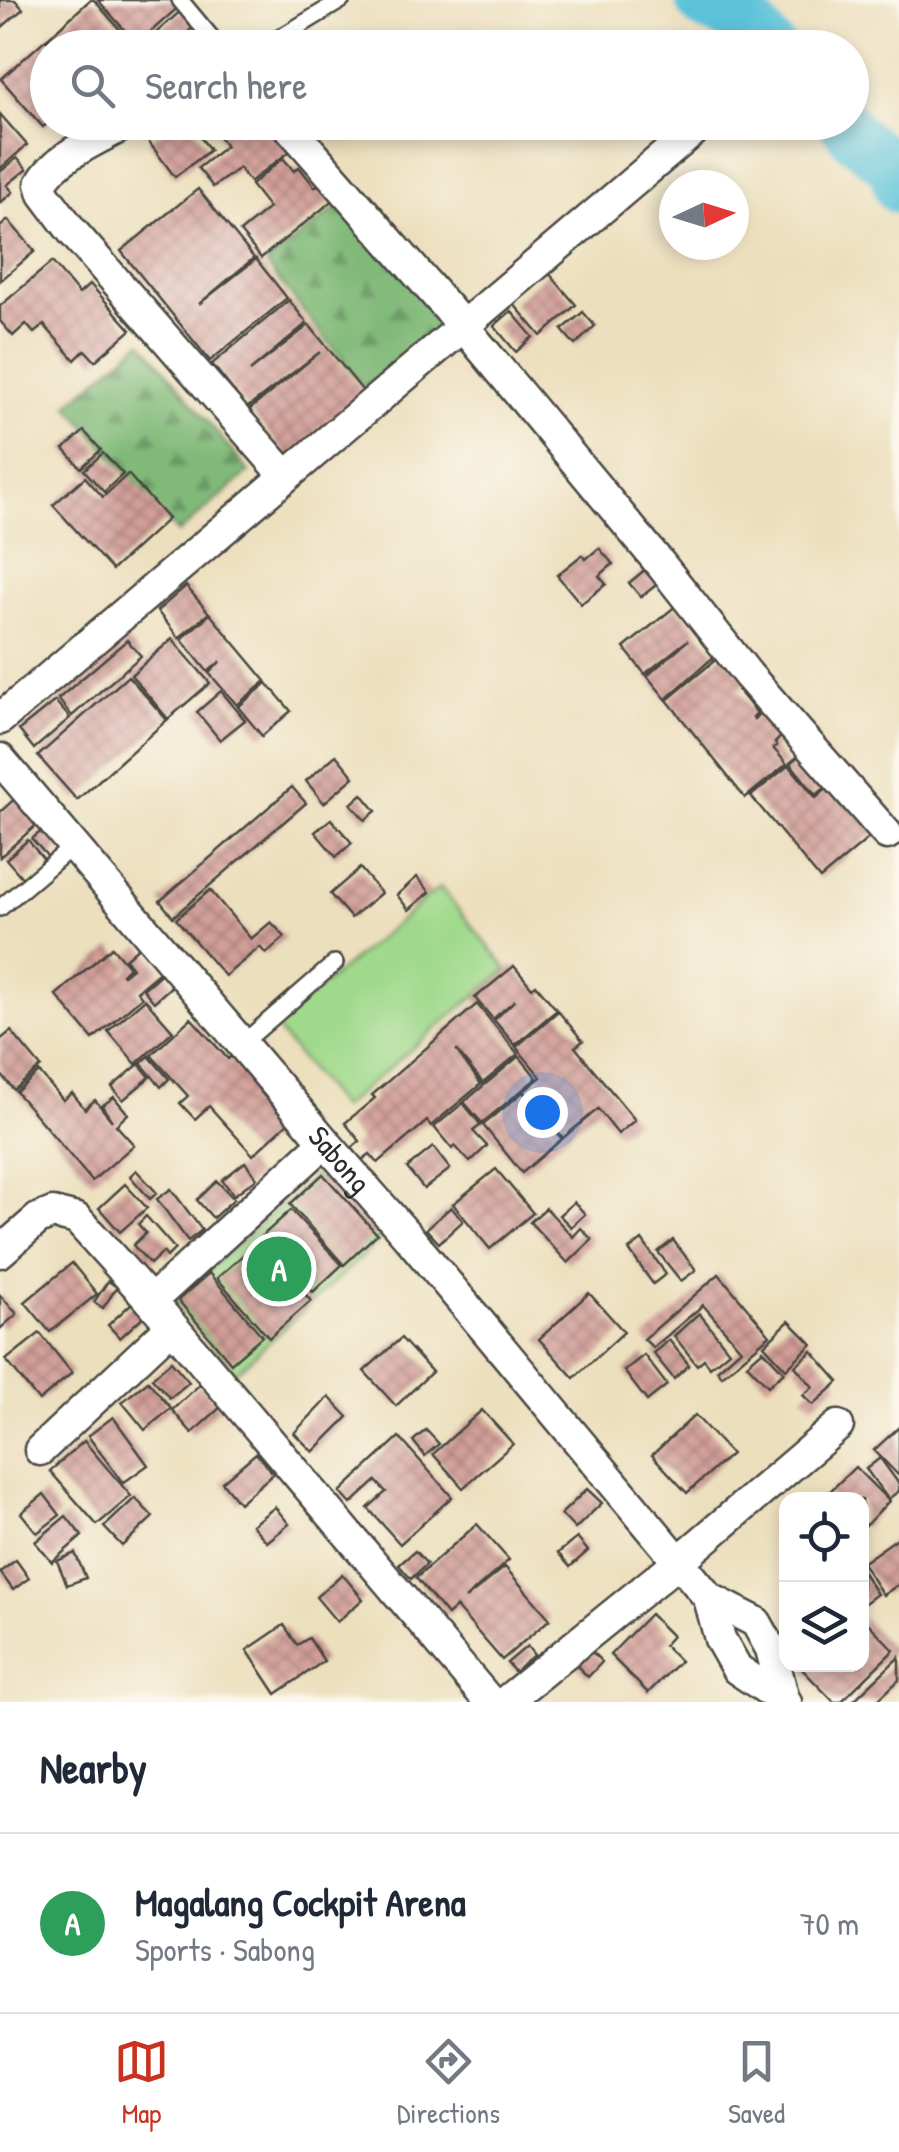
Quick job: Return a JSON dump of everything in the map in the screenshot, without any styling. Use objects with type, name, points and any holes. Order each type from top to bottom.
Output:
[{"type":"street","points":[[97,140],[47,172],[41,184],[44,194],[285,475]]},
{"type":"street","points":[[301,140],[464,327],[748,676],[886,834]]},
{"type":"street","points":[[0,718],[683,140]]},
{"type":"street","name":"Sabong","points":[[0,759],[411,1240],[709,1598],[720,1639],[737,1668],[785,1701]]},
{"type":"street","points":[[151,1302],[325,1142]]},
{"type":"street","points":[[0,1252],[38,1219],[53,1213],[77,1219],[490,1702]]},
{"type":"street","points":[[40,1450],[171,1327]]},
{"type":"street","points":[[506,1702],[838,1426]]},
{"type":"lane","points":[[180,0],[205,30]]},
{"type":"lane","points":[[293,30],[342,0]]},
{"type":"lane","points":[[0,908],[72,846]]},
{"type":"lane","points":[[243,1043],[335,963]]},
{"type":"green space","points":[[344,201],[449,320],[365,388],[266,264]]},
{"type":"green space","points":[[142,341],[249,472],[178,533],[68,405]]},
{"type":"green space","points":[[440,887],[507,969],[341,1108],[274,1026]]},
{"type":"green space","points":[[322,1169],[382,1238],[235,1373],[174,1301]]},
{"type":"building","points":[[0,0],[15,0],[23,9],[0,29]]},
{"type":"building","points":[[94,0],[120,30],[57,30]]},
{"type":"building","points":[[98,0],[178,0],[182,4],[153,30],[125,30]]},
{"type":"building","points":[[185,7],[198,23],[190,30],[159,30]]},
{"type":"building","points":[[30,53],[30,112],[1,79]]},
{"type":"building","points":[[0,114],[27,145],[0,169]]},
{"type":"building","points":[[202,140],[210,150],[175,177],[148,141]]},
{"type":"building","points":[[222,140],[294,140],[298,145],[250,182],[239,168],[213,187],[198,168],[226,146]]},
{"type":"building","points":[[17,158],[27,169],[7,185],[13,192],[0,203],[0,172]]},
{"type":"building","points":[[283,158],[294,171],[299,167],[315,187],[328,177],[341,194],[261,258],[240,232],[269,208],[251,185]]},
{"type":"building","points":[[198,189],[254,258],[199,304],[256,259],[287,298],[210,361],[121,251]]},
{"type":"building","points":[[8,220],[35,251],[0,281],[0,227]]},
{"type":"building","points":[[52,262],[79,294],[90,284],[131,330],[95,361],[85,350],[75,360],[44,325],[34,333],[26,324],[13,336],[0,321],[0,306]]},
{"type":"building","points":[[548,272],[576,305],[541,336],[513,303]]},
{"type":"building","points":[[289,300],[307,323],[250,371],[309,325],[367,396],[290,460],[249,410],[320,352],[247,408],[212,364]]},
{"type":"building","points":[[511,311],[533,337],[516,352],[494,326]]},
{"type":"building","points":[[583,312],[595,326],[575,345],[562,330]]},
{"type":"building","points":[[84,431],[101,450],[81,468],[64,449]]},
{"type":"building","points":[[103,453],[123,474],[104,492],[84,470]]},
{"type":"building","points":[[128,474],[168,519],[112,570],[53,505],[85,477],[103,497]]},
{"type":"building","points":[[599,548],[613,564],[599,576],[606,584],[581,604],[557,575],[582,555],[586,559]]},
{"type":"building","points":[[654,562],[666,577],[641,597],[629,583]]},
{"type":"building","points":[[186,586],[209,613],[179,638],[157,611]]},
{"type":"building","points":[[677,605],[717,654],[666,699],[647,676],[688,640],[645,674],[624,648]]},
{"type":"building","points":[[210,614],[266,681],[237,705],[209,673],[221,661],[208,672],[181,639]]},
{"type":"building","points":[[172,639],[210,683],[168,719],[131,675]]},
{"type":"building","points":[[127,640],[141,656],[72,716],[58,699]]},
{"type":"building","points":[[725,652],[749,681],[738,690],[757,713],[754,719],[767,708],[787,730],[773,748],[787,764],[745,798],[667,700]]},
{"type":"building","points":[[128,676],[167,720],[77,800],[38,756]]},
{"type":"building","points":[[267,683],[291,711],[262,736],[238,707]]},
{"type":"building","points":[[221,691],[245,720],[220,740],[197,712]]},
{"type":"building","points":[[55,701],[70,718],[34,749],[19,730]]},
{"type":"building","points":[[807,749],[834,781],[816,795],[790,763]]},
{"type":"building","points":[[336,755],[354,777],[324,803],[306,781]]},
{"type":"building","points":[[789,765],[816,798],[835,782],[876,832],[820,879],[751,796]]},
{"type":"building","points":[[292,787],[306,803],[173,917],[160,901]]},
{"type":"building","points":[[20,794],[42,820],[0,857],[0,812]]},
{"type":"building","points":[[362,794],[376,811],[365,820],[351,804]]},
{"type":"building","points":[[331,819],[352,843],[336,857],[315,832]]},
{"type":"building","points":[[47,826],[64,846],[50,859],[32,839]]},
{"type":"building","points":[[28,840],[46,862],[25,881],[6,859]]},
{"type":"building","points":[[360,868],[381,893],[351,918],[330,894]]},
{"type":"building","points":[[417,877],[430,892],[409,910],[397,895]]},
{"type":"building","points":[[210,890],[251,939],[271,922],[285,937],[266,954],[260,947],[225,976],[176,919]]},
{"type":"building","points":[[141,945],[162,970],[137,991],[142,997],[93,1039],[56,995],[112,947],[129,967],[123,975],[132,968],[125,959]]},
{"type":"building","points":[[514,966],[557,1010],[515,1045],[494,1020],[515,1000],[493,1019],[475,998]]},
{"type":"building","points":[[164,971],[174,984],[154,1002],[143,989]]},
{"type":"building","points":[[145,999],[173,1031],[136,1064],[108,1031]]},
{"type":"building","points":[[477,1004],[518,1054],[483,1083],[456,1050],[481,1084],[431,1126],[427,1121],[378,1163],[370,1154],[362,1160],[352,1148],[360,1141],[345,1123]]},
{"type":"building","points":[[558,1011],[583,1041],[575,1047],[635,1120],[618,1134],[598,1109],[563,1138],[524,1091],[541,1077],[516,1047]]},
{"type":"building","points":[[191,1018],[228,1059],[235,1053],[264,1086],[259,1090],[288,1123],[253,1155],[209,1106],[195,1119],[180,1103],[188,1096],[151,1055]]},
{"type":"building","points":[[11,1031],[41,1067],[14,1090],[0,1073],[0,1040]]},
{"type":"building","points":[[149,1056],[169,1079],[161,1087],[141,1063]]},
{"type":"building","points":[[519,1056],[537,1078],[482,1123],[464,1102]]},
{"type":"building","points":[[139,1064],[150,1077],[123,1100],[112,1087]]},
{"type":"building","points":[[39,1072],[63,1100],[72,1093],[85,1109],[95,1100],[112,1121],[102,1106],[114,1097],[128,1114],[116,1125],[134,1145],[92,1181],[16,1092]]},
{"type":"building","points":[[523,1092],[562,1139],[522,1173],[483,1125]]},
{"type":"building","points":[[463,1103],[481,1125],[473,1131],[487,1146],[470,1162],[455,1146],[452,1149],[434,1127]]},
{"type":"building","points":[[433,1147],[450,1169],[424,1189],[407,1168]]},
{"type":"building","points":[[245,1162],[257,1178],[234,1195],[222,1180]]},
{"type":"building","points":[[496,1169],[533,1213],[490,1249],[453,1204]]},
{"type":"building","points":[[136,1170],[157,1193],[150,1199],[130,1176]]},
{"type":"building","points":[[323,1174],[377,1234],[344,1265],[290,1204]]},
{"type":"building","points":[[217,1181],[234,1199],[213,1218],[197,1200]]},
{"type":"building","points":[[125,1184],[147,1208],[120,1232],[99,1208]]},
{"type":"building","points":[[171,1189],[202,1230],[188,1241],[157,1199]]},
{"type":"building","points":[[574,1202],[585,1214],[571,1227],[559,1215]]},
{"type":"building","points":[[451,1207],[463,1221],[439,1243],[426,1229]]},
{"type":"building","points":[[546,1208],[573,1237],[581,1228],[592,1240],[568,1263],[530,1222]]},
{"type":"building","points":[[291,1210],[342,1265],[313,1292],[262,1236]]},
{"type":"building","points":[[146,1216],[175,1249],[167,1257],[163,1252],[150,1264],[133,1245],[146,1233],[138,1224]]},
{"type":"building","points":[[642,1240],[666,1274],[653,1284],[629,1250]]},
{"type":"building","points":[[673,1240],[696,1270],[681,1281],[658,1252]]},
{"type":"building","points":[[259,1241],[311,1301],[269,1338],[217,1278]]},
{"type":"building","points":[[72,1263],[97,1294],[50,1332],[25,1302]]},
{"type":"building","points":[[209,1273],[262,1336],[231,1363],[178,1300]]},
{"type":"building","points":[[719,1274],[770,1335],[722,1376],[717,1370],[741,1349],[703,1305],[653,1348],[644,1339]]},
{"type":"building","points":[[108,1281],[117,1287],[103,1308],[94,1302]]},
{"type":"building","points":[[589,1293],[624,1332],[574,1378],[539,1339]]},
{"type":"building","points":[[0,1295],[17,1314],[0,1329]]},
{"type":"building","points":[[133,1302],[145,1315],[120,1338],[108,1325]]},
{"type":"building","points":[[699,1313],[729,1351],[710,1367],[704,1359],[697,1365],[674,1336]]},
{"type":"building","points":[[789,1321],[812,1344],[786,1369],[764,1345]]},
{"type":"building","points":[[40,1333],[72,1373],[39,1401],[6,1360]]},
{"type":"building","points":[[401,1338],[432,1372],[396,1406],[364,1371]]},
{"type":"building","points":[[669,1340],[689,1365],[674,1379],[653,1353]]},
{"type":"building","points":[[763,1350],[784,1372],[768,1386],[747,1364]]},
{"type":"building","points":[[812,1351],[839,1382],[813,1405],[803,1395],[813,1387],[795,1366]]},
{"type":"building","points":[[644,1355],[667,1385],[647,1401],[624,1371]]},
{"type":"building","points":[[171,1361],[189,1382],[170,1398],[152,1378]]},
{"type":"building","points":[[148,1381],[171,1408],[145,1430],[122,1402]]},
{"type":"building","points":[[200,1384],[221,1407],[192,1433],[172,1410]]},
{"type":"building","points":[[329,1397],[348,1417],[313,1452],[294,1433]]},
{"type":"building","points":[[482,1410],[513,1444],[463,1488],[433,1454]]},
{"type":"building","points":[[695,1415],[731,1454],[687,1493],[652,1455]]},
{"type":"building","points":[[113,1417],[148,1465],[123,1483],[88,1436]]},
{"type":"building","points":[[899,1427],[899,1476],[874,1450]]},
{"type":"building","points":[[426,1430],[439,1444],[425,1456],[413,1441]]},
{"type":"building","points":[[399,1437],[452,1497],[400,1544],[368,1508],[386,1492],[376,1481],[351,1504],[340,1492]]},
{"type":"building","points":[[84,1441],[131,1496],[97,1525],[50,1471]]},
{"type":"building","points":[[256,1453],[273,1474],[239,1503],[222,1482]]},
{"type":"building","points":[[880,1458],[899,1484],[899,1491],[888,1499],[866,1469]]},
{"type":"building","points":[[855,1467],[889,1501],[869,1522],[869,1492],[829,1492]]},
{"type":"building","points":[[587,1489],[602,1503],[575,1529],[561,1514]]},
{"type":"building","points":[[44,1494],[60,1515],[37,1533],[21,1513]]},
{"type":"building","points":[[135,1498],[153,1517],[122,1546],[104,1527]]},
{"type":"building","points":[[275,1507],[289,1524],[267,1542],[252,1525]]},
{"type":"building","points":[[66,1516],[82,1536],[52,1562],[35,1542]]},
{"type":"building","points":[[477,1524],[509,1560],[465,1599],[505,1567],[550,1619],[502,1660],[456,1607],[447,1615],[416,1578]]},
{"type":"building","points":[[899,1537],[899,1584],[883,1595],[869,1574],[869,1558]]},
{"type":"building","points":[[577,1538],[588,1551],[570,1567],[558,1553]]},
{"type":"building","points":[[415,1551],[427,1564],[411,1579],[399,1565]]},
{"type":"building","points":[[75,1553],[86,1578],[67,1585],[57,1561]]},
{"type":"building","points":[[16,1560],[29,1578],[13,1590],[0,1572]]},
{"type":"building","points":[[342,1574],[363,1599],[337,1622],[316,1597]]},
{"type":"building","points":[[869,1582],[877,1594],[869,1600]]},
{"type":"building","points":[[650,1614],[672,1636],[664,1645],[680,1661],[648,1693],[610,1655]]},
{"type":"building","points":[[869,1624],[894,1650],[841,1702],[834,1702],[805,1672],[869,1672]]},
{"type":"building","points":[[284,1625],[297,1645],[309,1638],[324,1661],[276,1694],[247,1650]]},
{"type":"building","points":[[527,1646],[534,1655],[515,1672],[507,1663]]},
{"type":"building","points":[[591,1651],[602,1662],[588,1677],[577,1666]]},
{"type":"building","points":[[899,1657],[899,1680],[876,1702],[852,1702]]},
{"type":"waterway","points":[[700,0],[706,7],[756,30]]},
{"type":"waterway","points":[[858,140],[894,168],[899,189]]},
{"type":"place","name":"Magalang Cockpit Arena","points":[[279,1269]]}]
